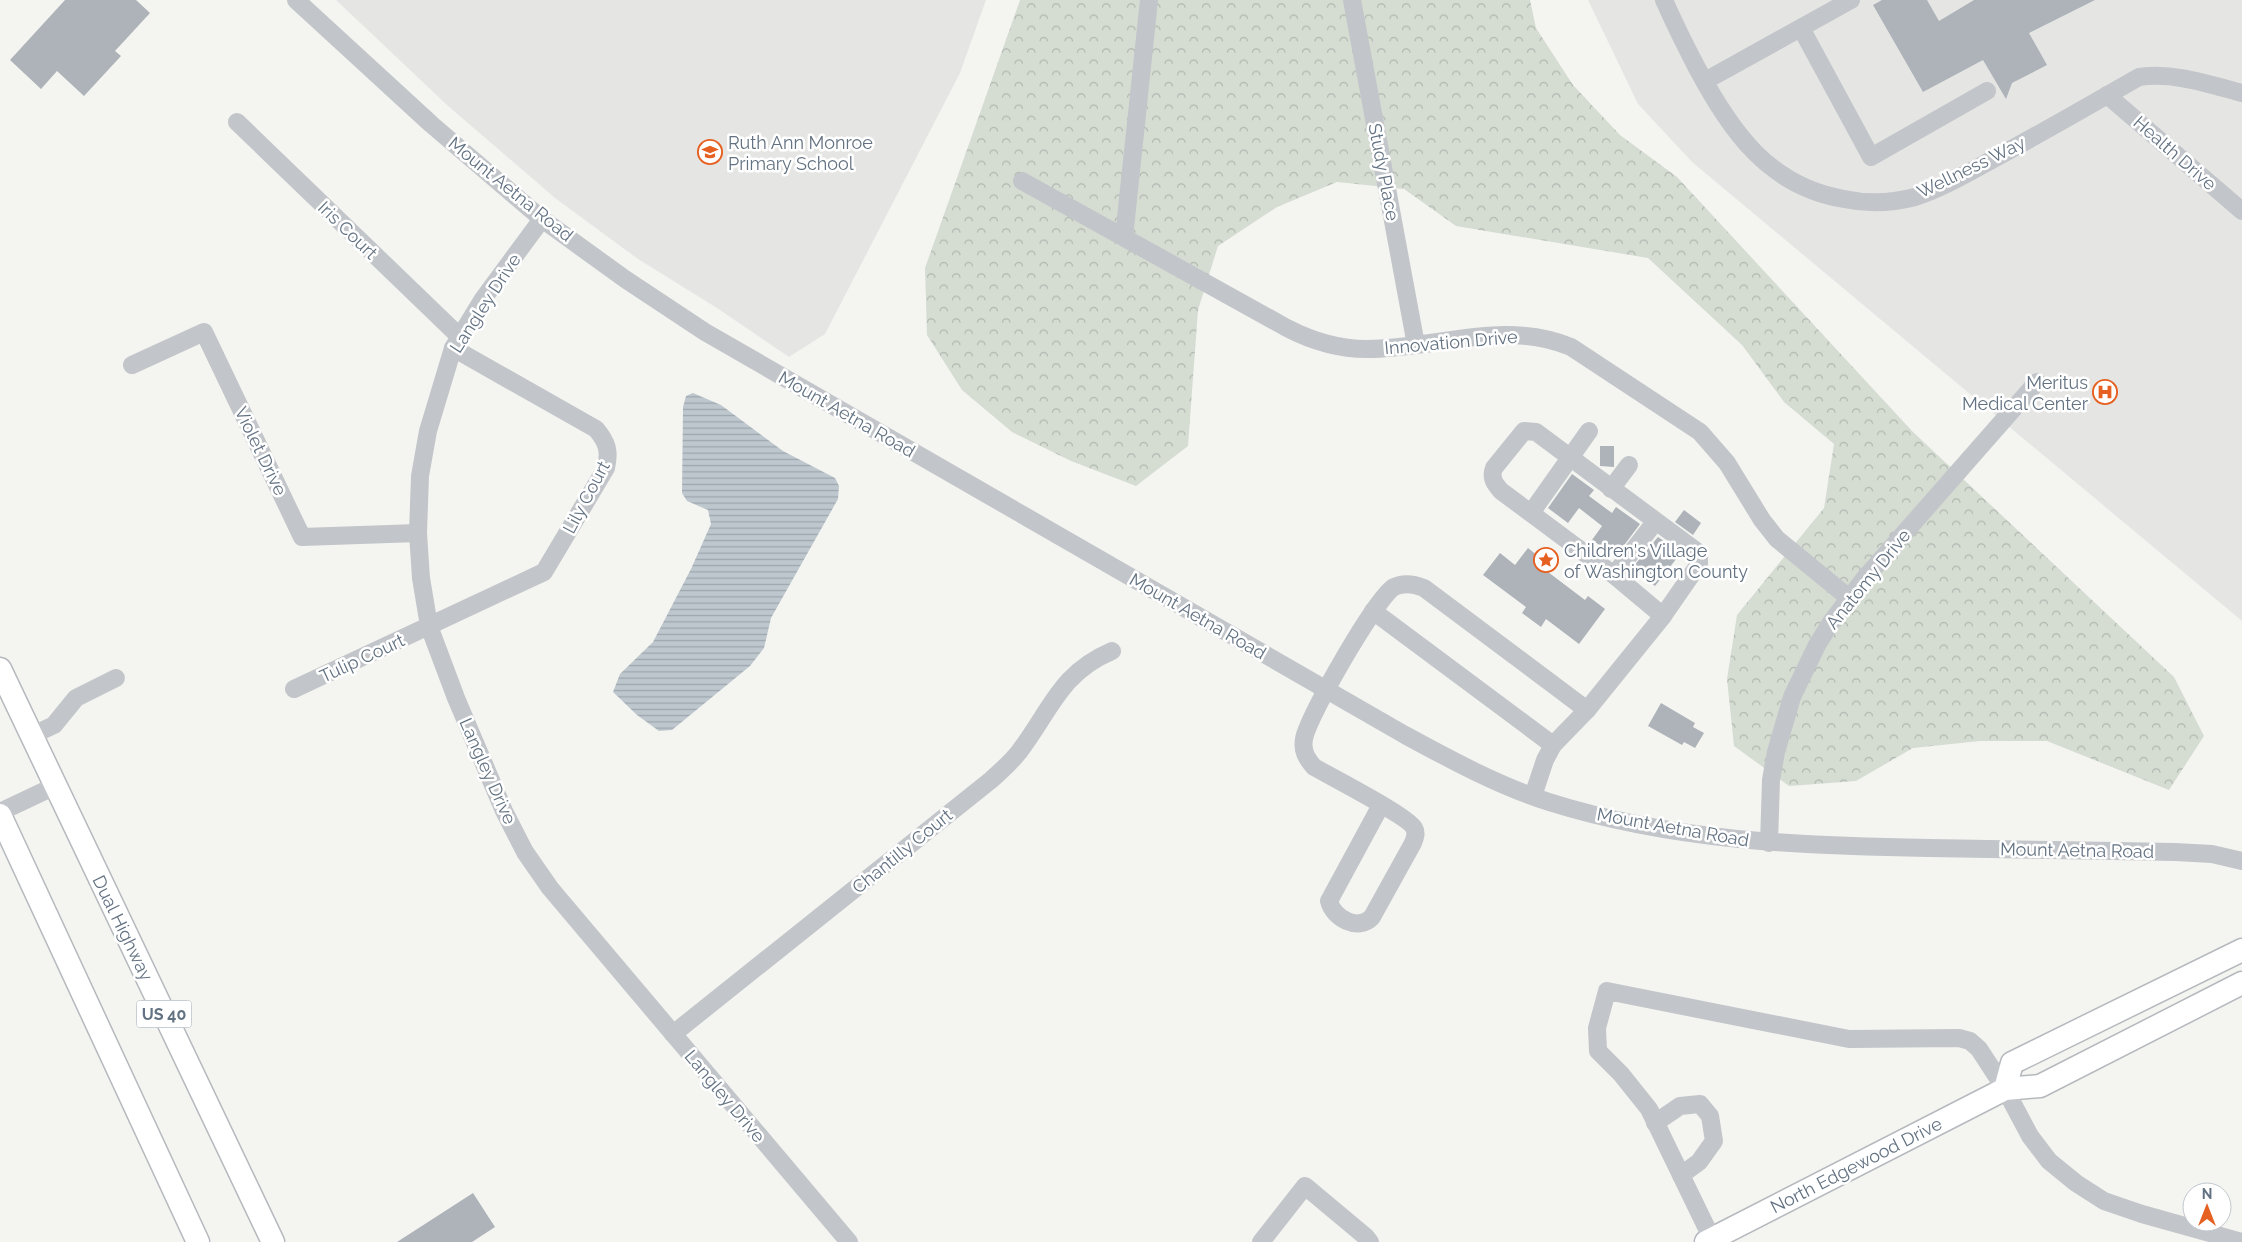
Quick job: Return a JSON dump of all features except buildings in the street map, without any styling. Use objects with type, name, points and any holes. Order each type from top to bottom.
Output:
[{"type":"main road","name":"Dual Highway","points":[[0,669],[273,1242]]},
{"type":"main road","points":[[0,814],[198,1242]]},
{"type":"main road","points":[[2005,1089],[2012,1062],[2242,950]]},
{"type":"main road","name":"North Edgewood Drive","points":[[1709,1240],[2005,1089],[2040,1086],[2242,983]]},
{"type":"street","name":"Mount Aetna Road","points":[[296,0],[431,124],[542,219],[625,279],[706,332],[1440,754],[1533,796],[1590,813],[1660,829],[1769,843],[1836,846],[2174,852],[2212,854],[2242,861]]},
{"type":"street","points":[[1124,237],[1149,0]]},
{"type":"street","name":"Study Place","points":[[1352,0],[1416,345]]},
{"type":"street","name":"Wellness Way","points":[[1664,0],[1674,24],[1705,82],[1741,139],[1785,178],[1820,193],[1867,202],[1898,200],[1922,194],[1963,175],[2139,77],[2157,74],[2184,78],[2242,93]]},
{"type":"street","points":[[1705,82],[1851,0]]},
{"type":"street","points":[[1801,28],[1871,158],[1987,91]]},
{"type":"street","name":"Health Drive","points":[[2107,95],[2242,212]]},
{"type":"street","name":"Iris Court","points":[[237,122],[456,343]]},
{"type":"street","name":"Innovation Drive","points":[[1022,180],[1287,328],[1312,340],[1354,348],[1382,348],[1515,334],[1549,339],[1581,352],[1700,432],[1726,463],[1762,520],[1777,539],[1848,598]]},
{"type":"street","name":"Langley Drive","points":[[542,219],[483,299],[456,343],[428,431],[420,476],[418,533],[421,578],[430,626],[456,698],[504,811],[525,852],[550,888],[849,1242]]},
{"type":"street","name":"Violet Drive","points":[[132,365],[204,332],[302,536],[418,533]]},
{"type":"street","name":"Lily Court","points":[[430,626],[544,572],[606,468],[609,454],[606,441],[596,429],[456,343]]},
{"type":"street","name":"Anatomy Drive","points":[[1769,843],[1771,780],[1783,724],[1808,662],[1848,598],[2037,382]]},
{"type":"street","points":[[1533,796],[1553,745],[1587,710],[1663,616],[1699,564],[1700,557],[1696,549],[1655,522],[1536,432],[1528,430],[1521,434],[1494,468],[1492,477],[1497,486],[1614,575],[1663,616]]},
{"type":"street","points":[[1531,512],[1589,431]]},
{"type":"street","points":[[1611,489],[1629,465]]},
{"type":"street","points":[[1614,575],[1655,522]]},
{"type":"street","points":[[1381,805],[1329,900],[1335,914],[1354,924],[1362,924],[1372,917],[1416,836],[1410,822],[1381,805],[1314,767],[1304,751],[1306,731],[1363,625],[1388,592],[1396,586],[1414,584],[1424,588],[1587,710]]},
{"type":"street","points":[[1373,611],[1553,745]]},
{"type":"street","name":"Tulip Court","points":[[294,689],[430,626]]},
{"type":"street","name":"Chantilly Court","points":[[673,1034],[991,780],[1017,754],[1041,721],[1058,692],[1074,673],[1092,659],[1112,651]]},
{"type":"street","points":[[32,736],[54,724],[76,698],[116,678]]},
{"type":"street","points":[[0,814],[55,786]]},
{"type":"street","points":[[1709,1240],[1681,1175],[1649,1109],[1621,1074],[1598,1051],[1597,1028],[1607,991],[1849,1040],[1959,1038],[1970,1041],[1979,1049],[2005,1089],[2030,1136],[2049,1161],[2076,1183],[2104,1201],[2142,1214],[2242,1242]]},
{"type":"street","points":[[1656,1123],[1680,1106],[1700,1104],[1710,1116],[1714,1141],[1699,1162],[1681,1175]]},
{"type":"street","points":[[1261,1242],[1305,1186],[1370,1242]]},
{"type":"shaded area","name":"Ruth Ann Monroe Primary School","points":[[336,0],[986,0],[960,73],[825,334],[789,357],[717,308],[638,259],[555,198],[447,105]]},
{"type":"shaded area","name":"Meritus Medical Center","points":[[1588,0],[2242,0],[2242,621],[1692,162],[1638,104]]},
{"type":"shaded area","points":[[693,393],[721,405],[783,451],[835,478],[839,486],[838,499],[771,618],[764,648],[750,666],[672,730],[659,731],[637,715],[613,692],[620,674],[653,642],[691,569],[711,524],[708,510],[687,501],[682,493],[683,407],[686,396]]},
{"type":"green space","points":[[1020,0],[1530,0],[1536,28],[1573,85],[1620,135],[1677,177],[1913,432],[2174,677],[2204,736],[2169,790],[2047,741],[1980,741],[1913,748],[1856,781],[1789,786],[1734,746],[1727,679],[1737,615],[1824,508],[1834,444],[1784,402],[1742,345],[1648,258],[1456,226],[1404,189],[1337,182],[1277,207],[1218,246],[1198,310],[1188,446],[1136,486],[1071,461],[1012,432],[962,390],[927,335],[925,268]]},
{"type":"place","name":"Ruth Ann Monroe Primary School","points":[[710,152]]},
{"type":"place","name":"Meritus Medical Center","points":[[2105,392]]},
{"type":"place","name":"Children's Village of Washington County","points":[[1546,560]]}]
